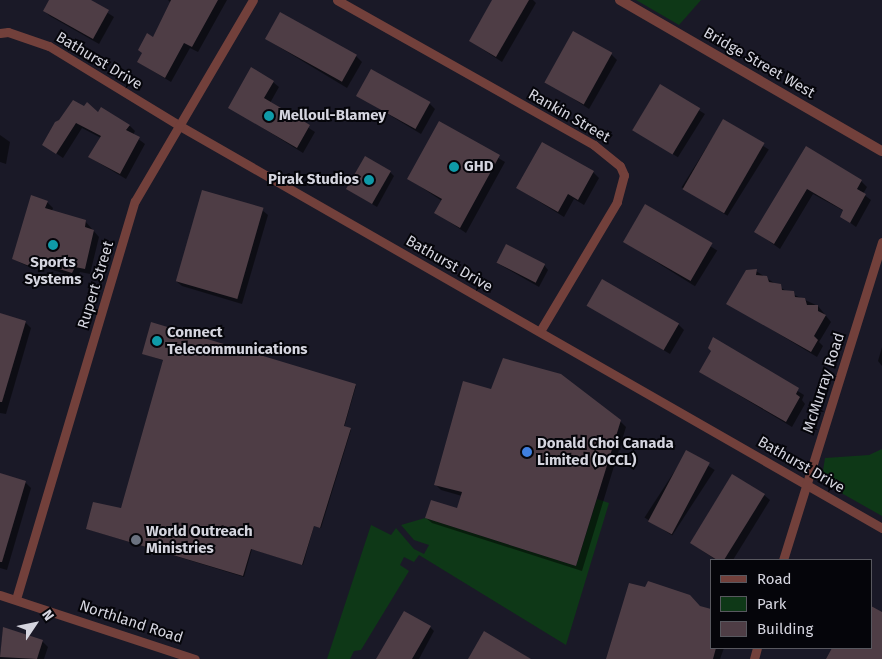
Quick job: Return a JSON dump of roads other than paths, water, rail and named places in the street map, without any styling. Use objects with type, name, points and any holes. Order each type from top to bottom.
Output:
[{"type":"street","name":"Rupert Street","points":[[16,600],[135,202],[253,0]]},
{"type":"street","name":"Rankin Street","points":[[337,0],[594,145],[620,166],[624,175],[617,202],[540,331]]},
{"type":"street","name":"Bridge Street West","points":[[620,0],[882,151]]},
{"type":"street","name":"Bathurst Drive","points":[[0,32],[8,32],[49,46],[180,126],[882,528]]},
{"type":"street","name":"McMurray Road","points":[[783,559],[882,242]]},
{"type":"street","name":"Northland Road","points":[[0,595],[194,659]]},
{"type":"place","name":"Melloul-Blamey","points":[[269,116]]},
{"type":"place","name":"GHD","points":[[454,167]]},
{"type":"place","name":"Pirak Studios","points":[[369,180]]},
{"type":"place","name":"Sports Systems","points":[[53,245]]},
{"type":"place","name":"Connect Telecommunications","points":[[157,341]]},
{"type":"place","name":"Donald Choi Canada Limited (DCCL)","points":[[527,452]]},
{"type":"place","name":"World Outreach Ministries","points":[[136,540]]}]
